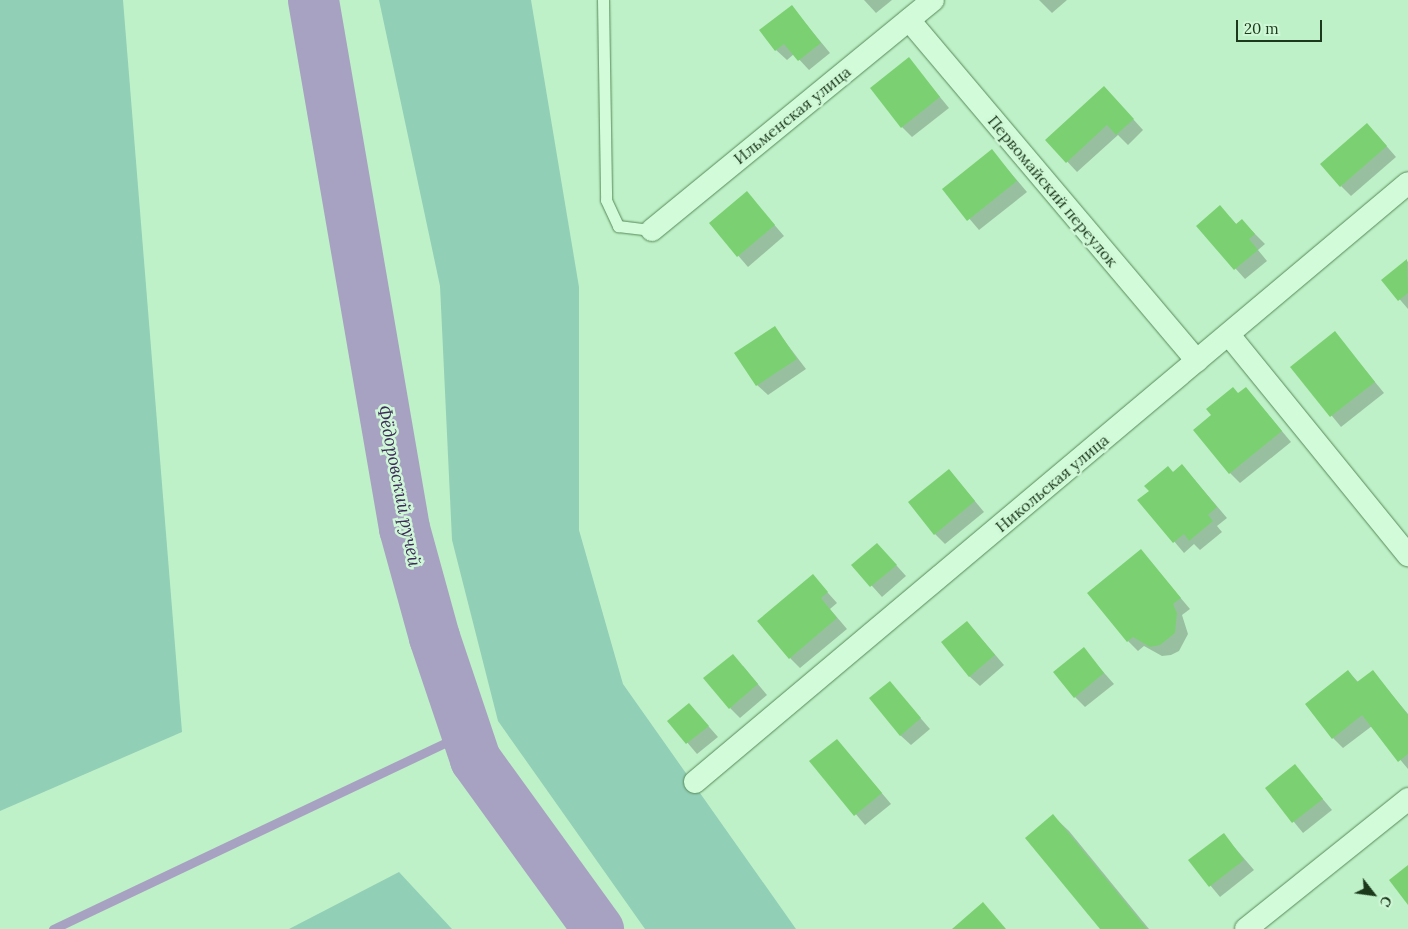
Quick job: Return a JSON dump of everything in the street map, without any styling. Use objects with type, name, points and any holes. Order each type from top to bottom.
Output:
[{"type":"street","name":"Ильменская улица","points":[[652,230],[933,0]]},
{"type":"street","name":"Первомайский переулок","points":[[909,20],[1197,361]]},
{"type":"street","name":"Никольская улица","points":[[695,782],[1408,183]]},
{"type":"street","points":[[1228,335],[1408,554]]},
{"type":"street","points":[[1246,929],[1408,799]]},
{"type":"lane","points":[[603,0],[606,200],[618,226],[652,230]]},
{"type":"green space","points":[[0,0],[123,0],[182,732],[0,811]]},
{"type":"green space","points":[[379,0],[531,0],[579,287],[579,530],[623,684],[796,929],[645,929],[498,721],[452,540],[440,286]]},
{"type":"green space","points":[[399,872],[452,929],[289,929]]},
{"type":"building","points":[[792,5],[821,43],[798,61],[784,44],[775,51],[759,30]]},
{"type":"building","points":[[909,57],[940,97],[901,128],[870,88]]},
{"type":"building","points":[[1104,86],[1134,119],[1116,135],[1107,125],[1066,163],[1045,140]]},
{"type":"building","points":[[1367,123],[1387,146],[1340,187],[1320,164]]},
{"type":"building","points":[[992,149],[1017,181],[967,221],[942,189]]},
{"type":"building","points":[[747,191],[775,225],[737,257],[709,223]]},
{"type":"building","points":[[1220,205],[1236,224],[1242,219],[1255,234],[1249,239],[1258,250],[1234,270],[1196,226]]},
{"type":"building","points":[[1407,259],[1408,293],[1398,301],[1381,280]]},
{"type":"building","points":[[775,326],[797,359],[756,386],[734,353]]},
{"type":"building","points":[[1335,331],[1375,382],[1330,417],[1290,367]]},
{"type":"building","points":[[1233,387],[1238,393],[1246,387],[1282,431],[1229,474],[1193,430],[1211,415],[1206,409]]},
{"type":"building","points":[[1182,464],[1217,507],[1208,515],[1213,521],[1189,541],[1184,534],[1173,543],[1137,500],[1149,491],[1144,486],[1168,466],[1173,472]]},
{"type":"building","points":[[949,469],[975,501],[934,535],[908,502]]},
{"type":"building","points":[[877,543],[897,565],[870,587],[851,565]]},
{"type":"building","points":[[1141,549],[1181,598],[1173,604],[1177,613],[1175,633],[1160,645],[1150,647],[1133,637],[1127,642],[1087,593]]},
{"type":"building","points":[[813,574],[828,592],[821,598],[837,618],[789,659],[757,621]]},
{"type":"building","points":[[967,621],[995,655],[969,677],[941,642]]},
{"type":"building","points":[[1084,647],[1104,673],[1074,698],[1053,672]]},
{"type":"building","points":[[733,654],[758,684],[729,709],[703,678]]},
{"type":"building","points":[[1348,670],[1357,682],[1373,670],[1408,715],[1408,754],[1398,762],[1362,715],[1332,739],[1305,704]]},
{"type":"building","points":[[890,681],[921,718],[900,736],[869,698]]},
{"type":"building","points":[[689,703],[709,726],[686,744],[667,721]]},
{"type":"building","points":[[837,739],[882,793],[854,816],[809,761]]},
{"type":"building","points":[[1295,764],[1323,799],[1292,823],[1265,788]]},
{"type":"building","points":[[1053,814],[1147,929],[1100,929],[1025,838]]},
{"type":"building","points":[[1224,833],[1244,860],[1209,887],[1188,860]]},
{"type":"building","points":[[1408,865],[1408,905],[1389,880]]},
{"type":"building","points":[[983,902],[1006,929],[952,929]]},
{"type":"waterway","name":"Фёдоровский ручей","points":[[313,0],[404,528],[434,637],[475,759],[598,929]]},
{"type":"waterway","points":[[53,929],[466,733]]}]
